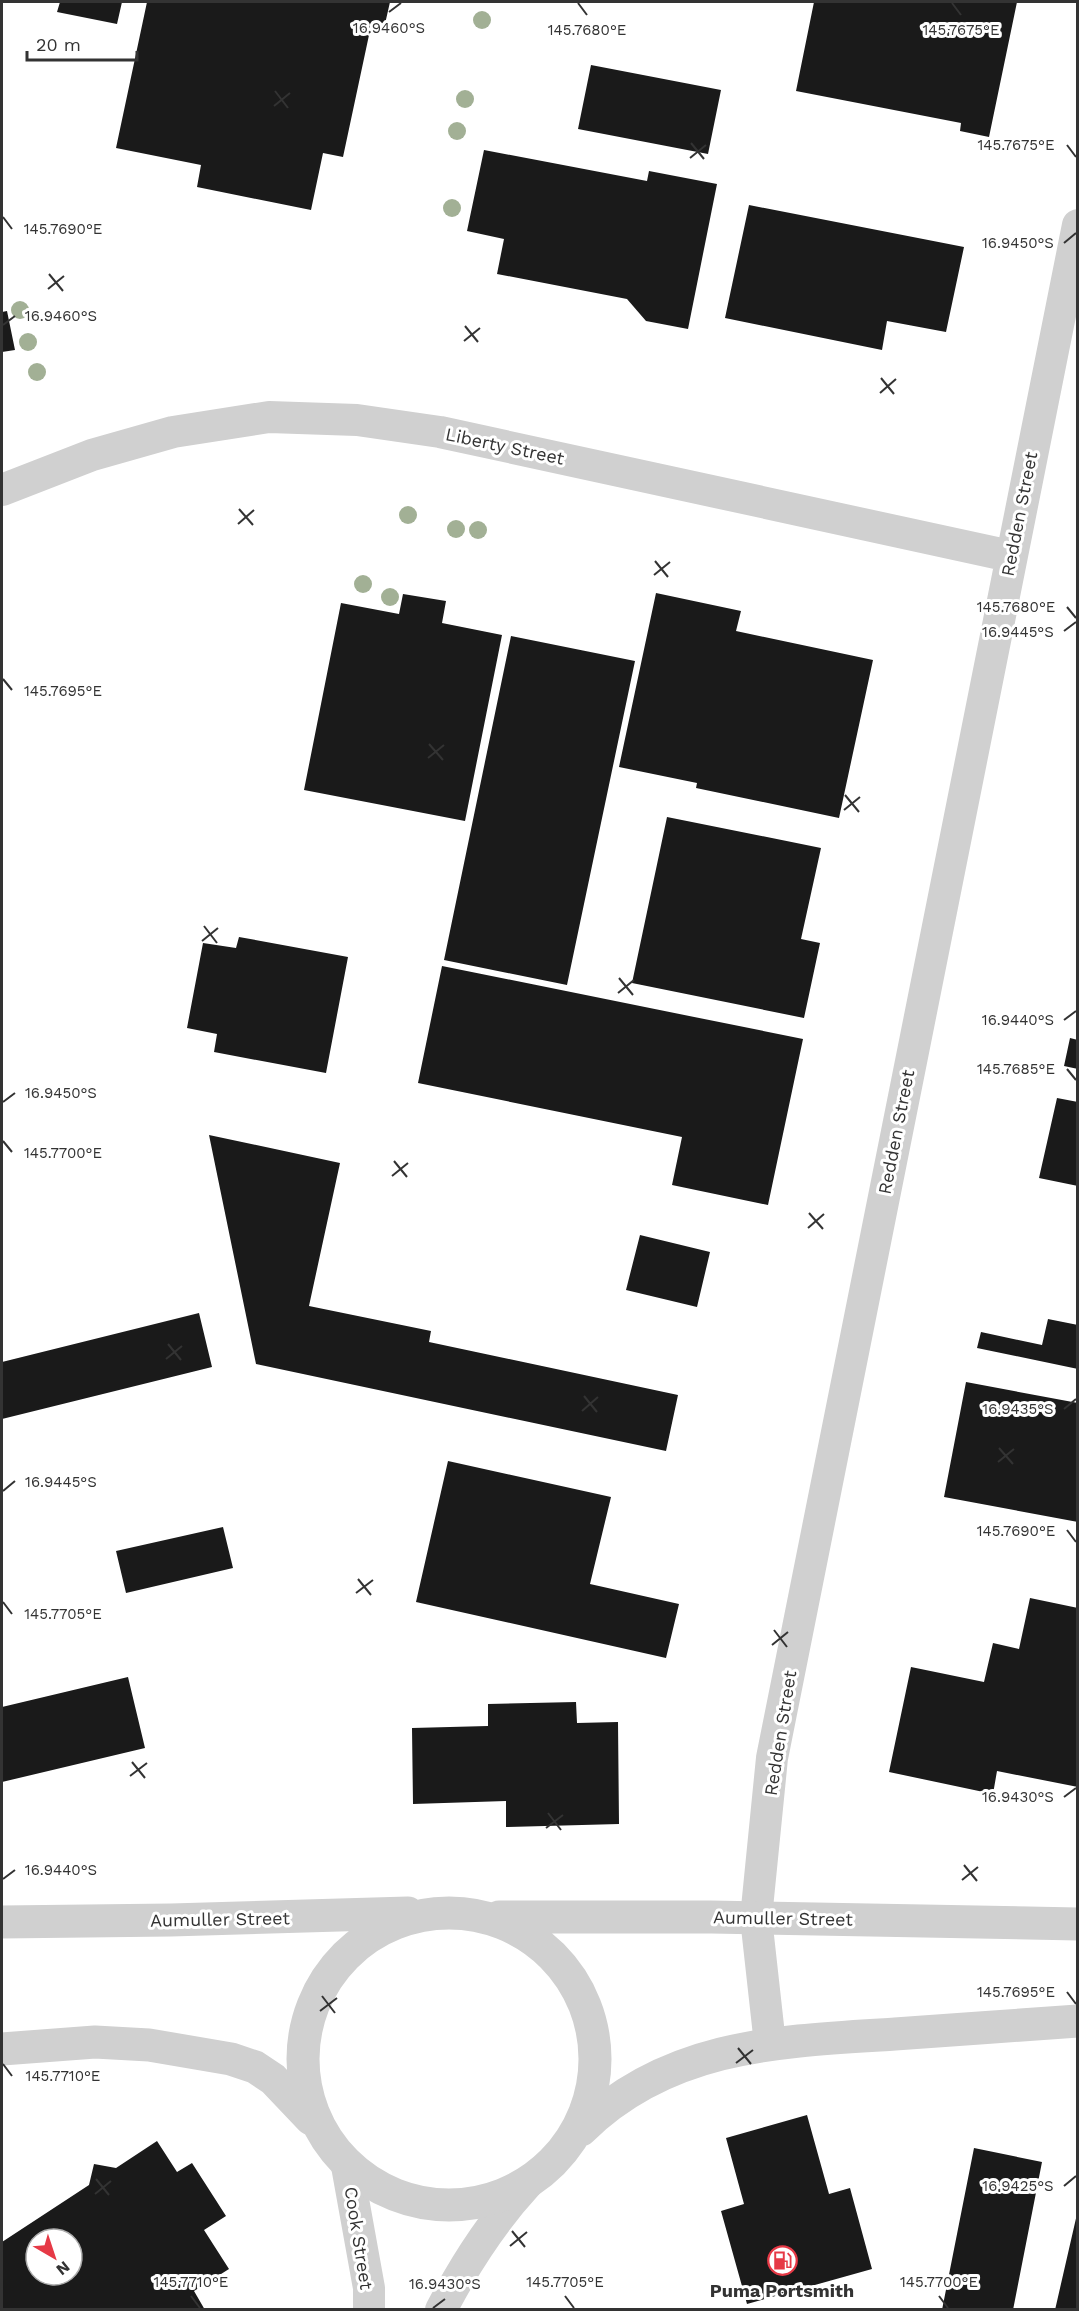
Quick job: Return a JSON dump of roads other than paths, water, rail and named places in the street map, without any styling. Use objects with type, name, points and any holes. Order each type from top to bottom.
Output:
[{"type":"street","name":"Redden Street","points":[[770,2044],[756,1918],[772,1758],[1077,225]]},
{"type":"street","name":"Liberty Street","points":[[2,490],[92,455],[173,432],[269,417],[357,420],[440,432],[1010,556]]},
{"type":"street","name":"Aumuller Street","points":[[2,1922],[171,1920],[439,1912]]},
{"type":"street","points":[[318,2127],[303,2081],[305,2033],[321,1987],[351,1949],[393,1924],[439,1912],[488,1917],[530,1935],[564,1966],[586,2005],[597,2050],[592,2096],[573,2138]]},
{"type":"street","name":"Aumuller Street","points":[[488,1917],[756,1918],[1077,1924]]},
{"type":"street","points":[[441,2310],[483,2239],[506,2206],[527,2184],[553,2163],[573,2138],[598,2113],[631,2090],[679,2067],[720,2052],[770,2044],[825,2038],[1077,2021]]},
{"type":"street","points":[[2,2049],[95,2042],[158,2046],[231,2059],[255,2067],[273,2079],[318,2127],[347,2166],[387,2193],[434,2205],[482,2202],[527,2184]]},
{"type":"street","name":"Cook Street","points":[[347,2166],[362,2241],[369,2288],[369,2310]]},
{"type":"place","name":"Puma Portsmith","points":[[782,2261]]}]
